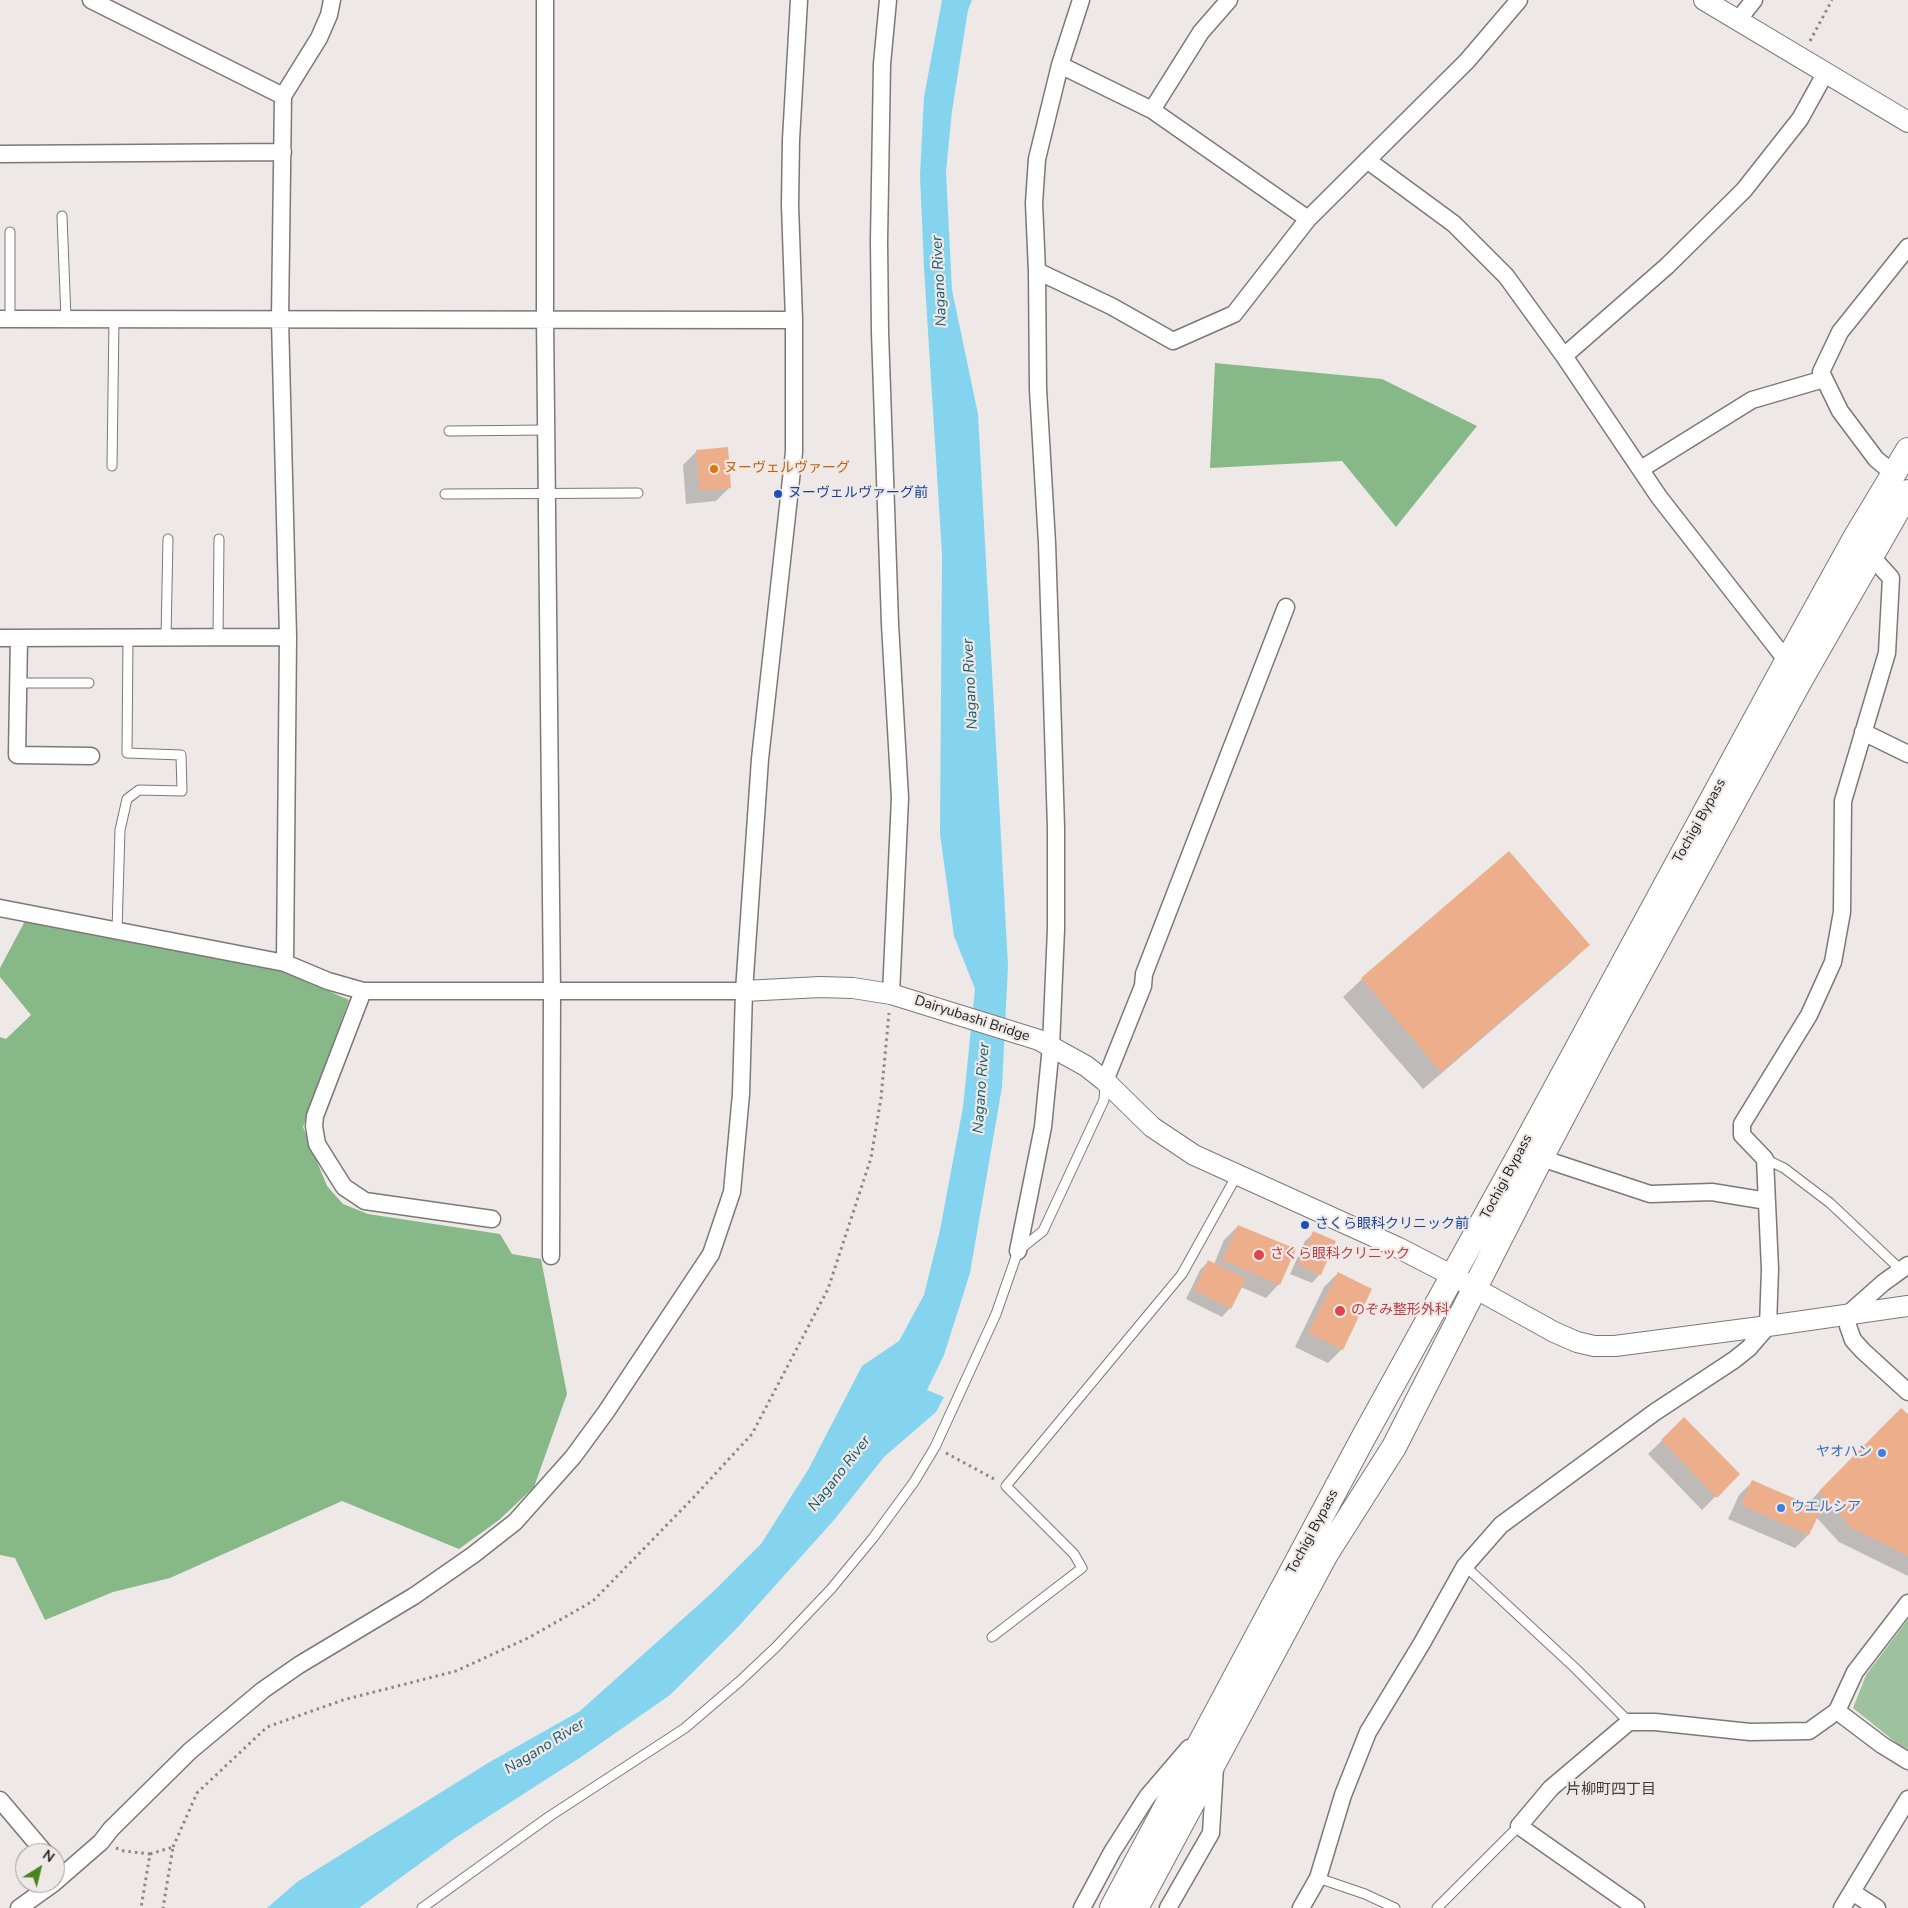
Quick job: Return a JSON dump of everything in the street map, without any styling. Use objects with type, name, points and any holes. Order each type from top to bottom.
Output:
[{"type":"main road","name":"Tochigi Bypass","points":[[1136,1908],[1326,1554],[1394,1447],[1541,1158],[1604,1040],[1801,679],[1871,556],[1901,483],[1908,450]]},
{"type":"main road","name":"Tochigi Bypass","points":[[1112,1908],[1362,1440],[1855,538],[1901,483]]},
{"type":"street","points":[[92,0],[283,96]]},
{"type":"street","points":[[285,963],[288,637],[280,319],[283,96],[319,38],[329,15],[332,0]]},
{"type":"street","points":[[545,0],[545,318],[552,992],[551,1256]]},
{"type":"street","points":[[65,1870],[101,1842],[190,1751],[263,1690],[300,1665],[414,1596],[474,1555],[515,1522],[573,1457],[617,1396],[711,1254],[732,1192],[741,1094],[744,991],[760,759],[794,452],[791,140],[799,0]]},
{"type":"street","points":[[888,0],[882,74],[879,241],[880,332],[890,605],[900,798],[898,996]]},
{"type":"street","points":[[1018,1252],[1043,1128],[1045,1043],[1056,929],[1056,828],[1047,543],[1038,389],[1037,271],[1034,203],[1037,159],[1060,65],[1081,0]]},
{"type":"street","points":[[1152,110],[1201,32],[1229,0]]},
{"type":"street","points":[[1037,271],[1111,306],[1173,341],[1234,314],[1308,219],[1467,60],[1519,0]]},
{"type":"street","points":[[1704,0],[1908,122]]},
{"type":"street","points":[[1738,20],[1754,0]]},
{"type":"street","points":[[1060,65],[1152,110],[1308,219]]},
{"type":"street","points":[[1564,356],[1668,266],[1744,190],[1800,119],[1826,72]]},
{"type":"street","points":[[0,154],[283,152]]},
{"type":"street","points":[[1367,160],[1454,224],[1506,276],[1564,356],[1659,497],[1787,661]]},
{"type":"street","points":[[1901,483],[1876,459],[1840,411],[1820,372],[1840,332],[1908,247]]},
{"type":"street","points":[[5,318],[794,320]]},
{"type":"street","points":[[1641,469],[1752,400],[1824,379]]},
{"type":"street","points":[[1301,1908],[1318,1878],[1343,1795],[1368,1732],[1422,1643],[1465,1566],[1501,1525],[1655,1412],[1734,1360],[1749,1348],[1768,1326],[1770,1269],[1765,1159],[1742,1135],[1742,1124],[1809,1015],[1833,962],[1842,912],[1843,801],[1886,653],[1892,578],[1871,556]]},
{"type":"street","points":[[1105,1081],[1144,986],[1144,974],[1286,607]]},
{"type":"street","points":[[0,638],[288,637]]},
{"type":"street","points":[[19,638],[17,755],[90,756]]},
{"type":"street","points":[[1863,732],[1908,754]]},
{"type":"street","points":[[0,908],[285,963],[328,981],[363,991],[744,991]]},
{"type":"street","name":"Dairyubashi Bridge","points":[[744,991],[820,987],[853,988],[898,996],[1045,1043],[1086,1066],[1105,1081],[1152,1127],[1194,1155],[1397,1247],[1554,1332],[1577,1342],[1594,1346],[1615,1346],[1908,1306]]},
{"type":"street","points":[[363,991],[315,1116],[314,1126],[317,1144],[344,1187],[365,1201],[492,1219]]},
{"type":"street","points":[[1541,1158],[1650,1194],[1712,1192],[1767,1201]]},
{"type":"street","points":[[1904,1267],[1848,1314],[1848,1326],[1853,1340],[1908,1392]]},
{"type":"street","points":[[1636,1908],[1519,1826],[1550,1788],[1629,1722],[1655,1722],[1750,1732],[1809,1731],[1837,1712],[1855,1672],[1908,1603]]},
{"type":"street","points":[[1837,1712],[1882,1745],[1908,1761]]},
{"type":"street","points":[[1082,1908],[1112,1852],[1147,1797],[1213,1720]]},
{"type":"street","points":[[1168,1908],[1211,1833],[1216,1761]]},
{"type":"street","points":[[1842,1908],[1908,1799]]},
{"type":"street","points":[[0,1800],[37,1843]]},
{"type":"street","points":[[1852,1892],[1877,1908]]},
{"type":"street","points":[[19,1908],[37,1893]]},
{"type":"lane","points":[[62,216],[66,319]]},
{"type":"lane","points":[[5,318],[10,232]]},
{"type":"lane","points":[[112,466],[114,319]]},
{"type":"lane","points":[[449,432],[546,430]]},
{"type":"lane","points":[[445,494],[638,493]]},
{"type":"lane","points":[[166,637],[168,539]]},
{"type":"lane","points":[[218,637],[219,539]]},
{"type":"lane","points":[[117,930],[120,830],[127,799],[139,790],[182,791],[181,755],[127,753],[128,638]]},
{"type":"lane","points":[[18,682],[89,684]]},
{"type":"lane","points":[[422,1908],[550,1816],[685,1728],[776,1647],[831,1588],[873,1538],[914,1482],[935,1446],[996,1314],[1018,1252],[1043,1231],[1104,1100],[1105,1081]]},
{"type":"lane","points":[[1765,1159],[1784,1168],[1830,1203],[1904,1267]]},
{"type":"lane","points":[[992,1637],[1082,1568],[1074,1554],[1006,1486],[1182,1274],[1237,1175]]},
{"type":"lane","points":[[1465,1566],[1574,1667],[1629,1722]]},
{"type":"lane","points":[[1437,1908],[1519,1826]]},
{"type":"lane","points":[[1318,1878],[1395,1908]]},
{"type":"path","points":[[1801,58],[1832,0]]},
{"type":"path","points":[[163,1908],[174,1847],[197,1793],[268,1727],[343,1700],[456,1670],[530,1637],[593,1601],[752,1434],[828,1289],[870,1158],[898,996]]},
{"type":"path","points":[[935,1446],[1006,1486]]},
{"type":"path","points":[[101,1842],[124,1851],[150,1854],[174,1847]]},
{"type":"path","points":[[141,1908],[150,1854]]},
{"type":"green space","points":[[1215,363],[1382,379],[1477,426],[1396,527],[1342,461],[1210,468]]},
{"type":"green space","points":[[25,921],[286,972],[349,1000],[303,1127],[327,1186],[343,1204],[368,1214],[500,1234],[512,1254],[541,1259],[567,1394],[534,1487],[499,1520],[459,1549],[342,1501],[170,1578],[113,1592],[45,1620],[15,1558],[0,1555],[0,1037],[6,1039],[31,1015],[0,977],[0,968]]},
{"type":"green space","points":[[1908,1619],[1908,1749],[1899,1745],[1853,1708],[1866,1675]]},
{"type":"water","name":"Nagano River","points":[[942,0],[972,0],[968,10],[952,111],[946,172],[952,290],[978,414],[1008,966],[1002,1087],[970,1273],[944,1355],[927,1390],[944,1397],[936,1412],[884,1457],[834,1520],[738,1627],[670,1695],[581,1757],[455,1838],[359,1908],[267,1908],[297,1882],[488,1763],[580,1711],[715,1590],[761,1544],[808,1470],[862,1366],[899,1341],[924,1295],[940,1230],[963,1107],[975,989],[954,936],[940,834],[942,554],[920,175],[924,97]]},
{"type":"building","name":"ヌーヴェルヴァーグ","points":[[728,447],[731,488],[700,491],[696,450]]},
{"type":"building","points":[[1509,851],[1590,945],[1441,1072],[1361,978]]},
{"type":"building","name":"さくら眼科クリニック","points":[[1238,1225],[1296,1249],[1280,1285],[1222,1260]]},
{"type":"building","points":[[1313,1231],[1336,1241],[1321,1275],[1298,1265]]},
{"type":"building","points":[[1208,1260],[1246,1279],[1231,1309],[1194,1290]]},
{"type":"building","name":"のぞみ整形外科","points":[[1338,1272],[1372,1289],[1343,1350],[1308,1333]]},
{"type":"building","name":"ヤオハン","points":[[1901,1408],[1908,1414],[1908,1556],[1853,1529],[1819,1491]]},
{"type":"building","points":[[1684,1417],[1740,1474],[1717,1498],[1661,1440]]},
{"type":"building","name":"ウエルシア","points":[[1752,1480],[1821,1510],[1809,1535],[1741,1505]]},
{"type":"place","name":"ヌーヴェルヴァーグ","points":[[714,469]]},
{"type":"place","name":"ヌーヴェルヴァーグ前","points":[[778,494]]},
{"type":"place","name":"さくら眼科クリニック前","points":[[1305,1225]]},
{"type":"place","name":"さくら眼科クリニック","points":[[1259,1255]]},
{"type":"place","name":"のぞみ整形外科","points":[[1340,1311]]},
{"type":"place","name":"ヤオハン","points":[[1882,1453]]},
{"type":"place","name":"ウエルシア","points":[[1781,1508]]},
{"type":"district","name":"片柳町四丁目","points":[[1611,1790]]}]
